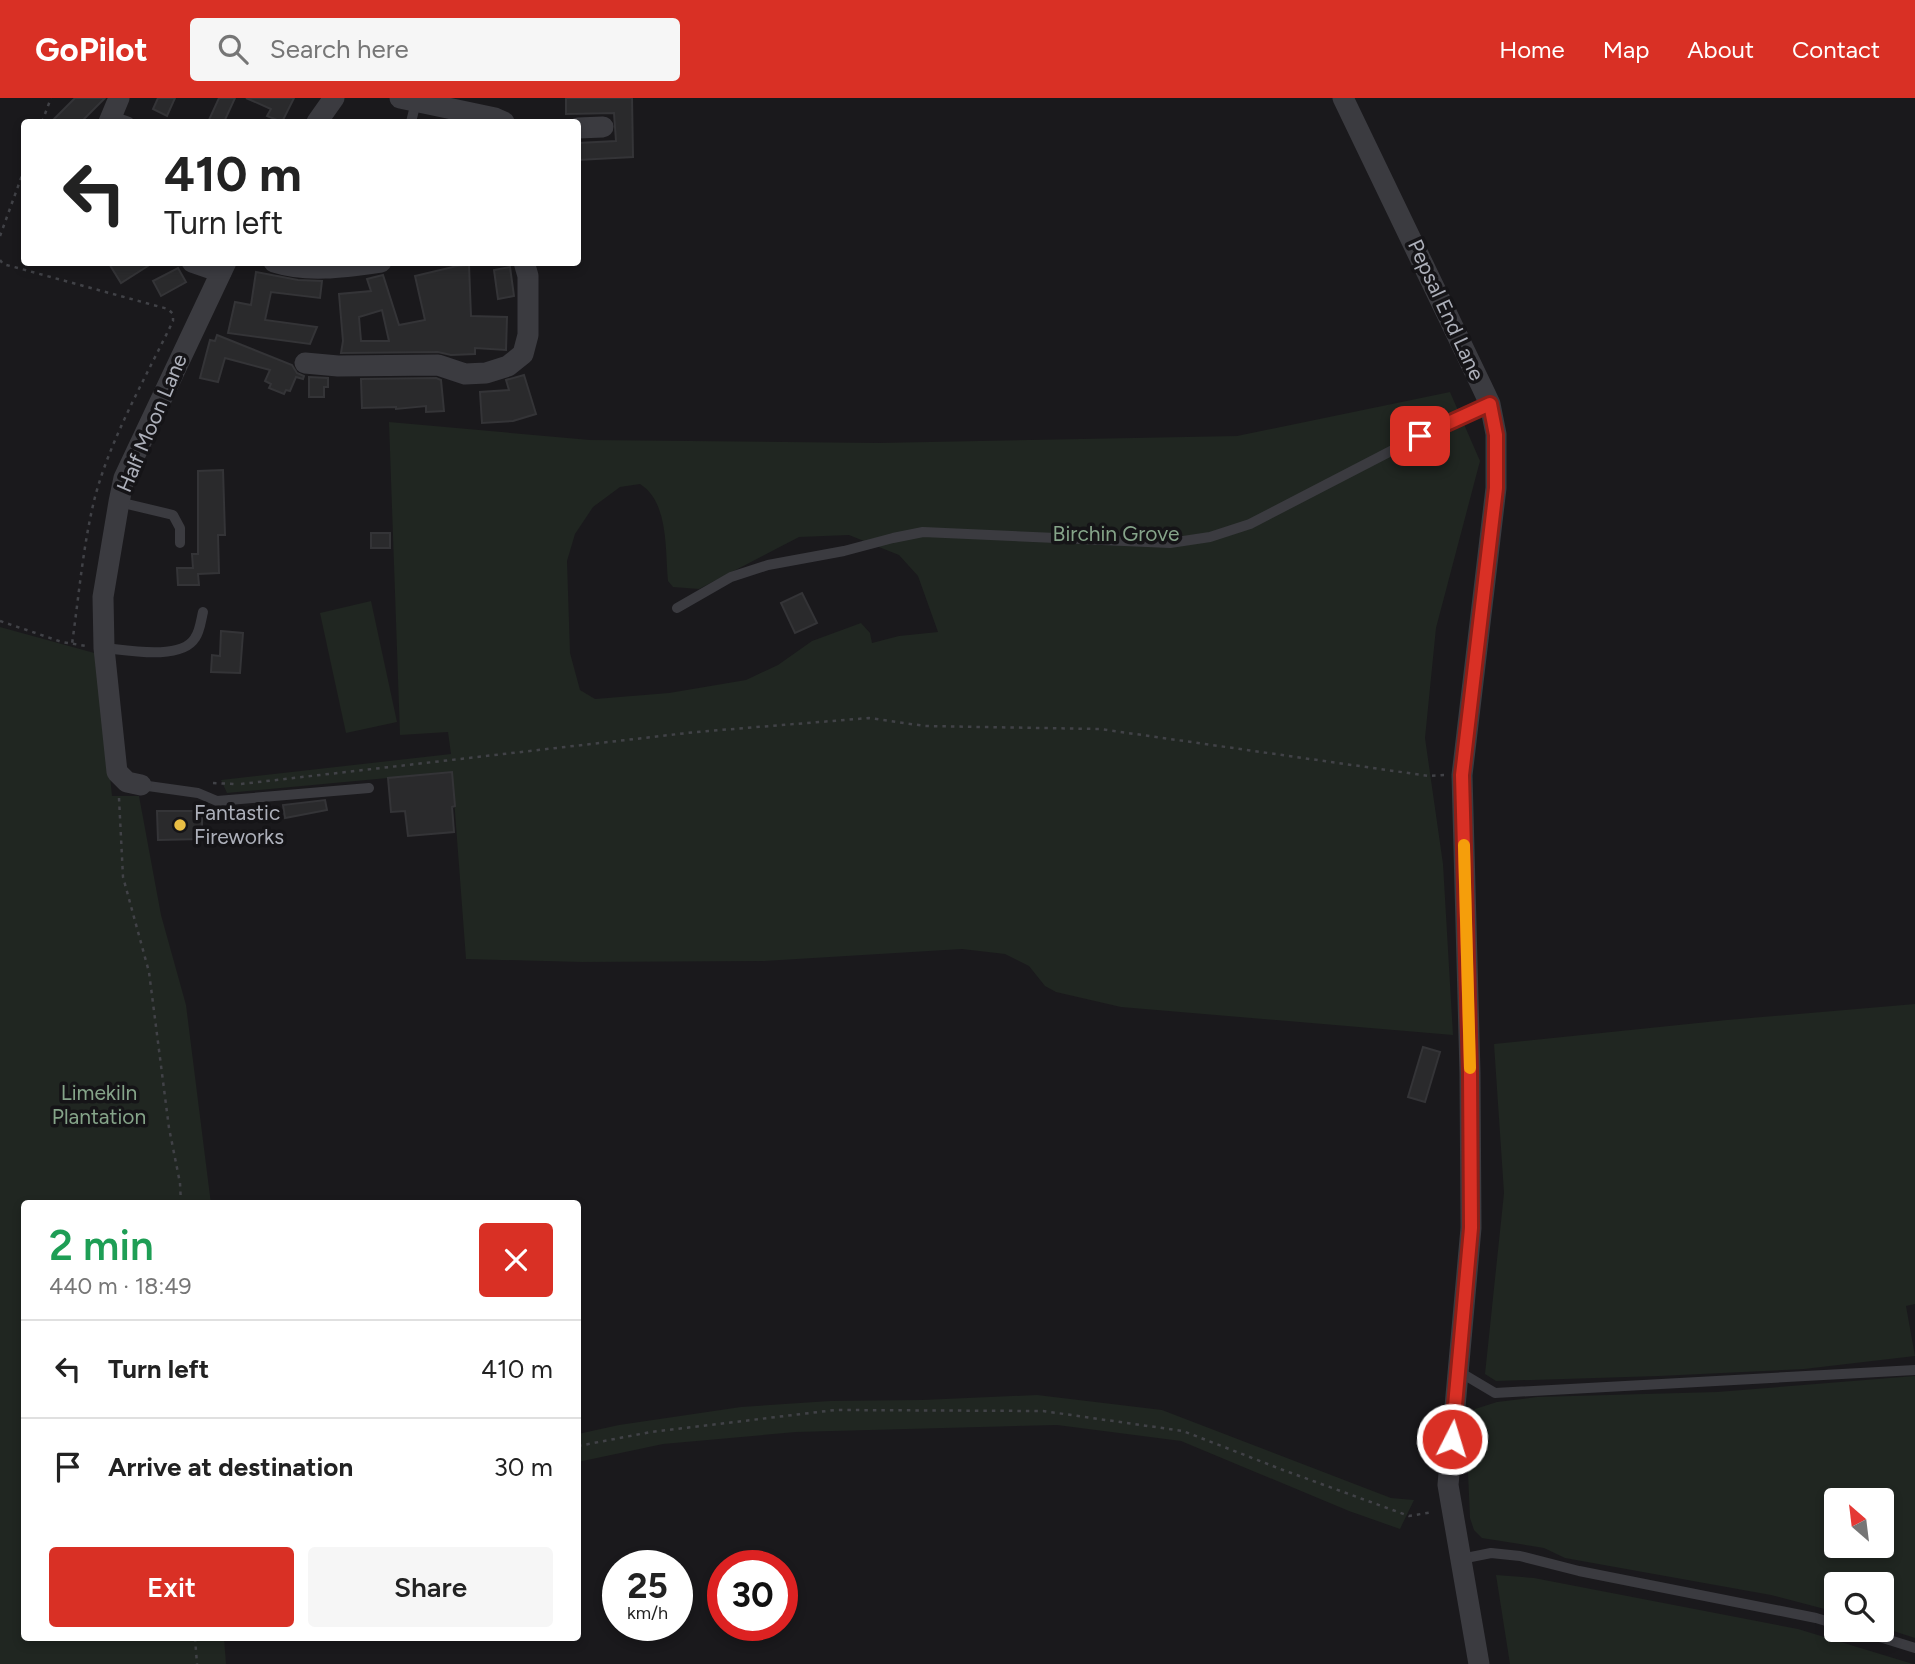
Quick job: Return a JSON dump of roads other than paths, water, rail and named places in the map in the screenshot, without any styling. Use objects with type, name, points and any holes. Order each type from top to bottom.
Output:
[{"type":"street","name":"Pepsal End Lane","points":[[1343,98],[1490,404],[1496,435],[1496,488],[1462,775],[1471,1228],[1448,1485],[1479,1664]]},
{"type":"street","points":[[319,119],[331,99]]},
{"type":"street","points":[[409,107],[497,119]]},
{"type":"street","points":[[581,128],[603,127]]},
{"type":"street","points":[[298,266],[357,266]]},
{"type":"street","points":[[305,363],[338,366],[438,365],[465,373],[498,370],[523,354],[528,335],[528,276],[525,266]]},
{"type":"street","name":"Half Moon Lane","points":[[141,785],[127,782],[117,772],[103,648],[103,597],[124,478],[223,267]]},
{"type":"lane","points":[[677,608],[732,577],[768,565],[844,551],[923,532],[1170,542],[1210,537],[1250,524],[1445,424],[1490,404]]},
{"type":"lane","points":[[119,502],[173,515],[180,528],[180,543]]},
{"type":"lane","points":[[103,648],[175,651],[190,645],[196,637],[203,612]]},
{"type":"lane","points":[[141,785],[198,793],[216,801],[369,788]]},
{"type":"lane","points":[[1458,1371],[1495,1393],[1915,1370]]},
{"type":"lane","points":[[1461,1559],[1491,1553],[1520,1556],[1579,1571],[1824,1621]]},
{"type":"lane","points":[[1894,1641],[1915,1648]]},
{"type":"place","name":"Fantastic Fireworks","points":[[180,825]]},
{"type":"park label","name":"Birchin Grove","points":[[1116,534]]},
{"type":"park label","name":"Limekiln Plantation","points":[[99,1105]]}]
